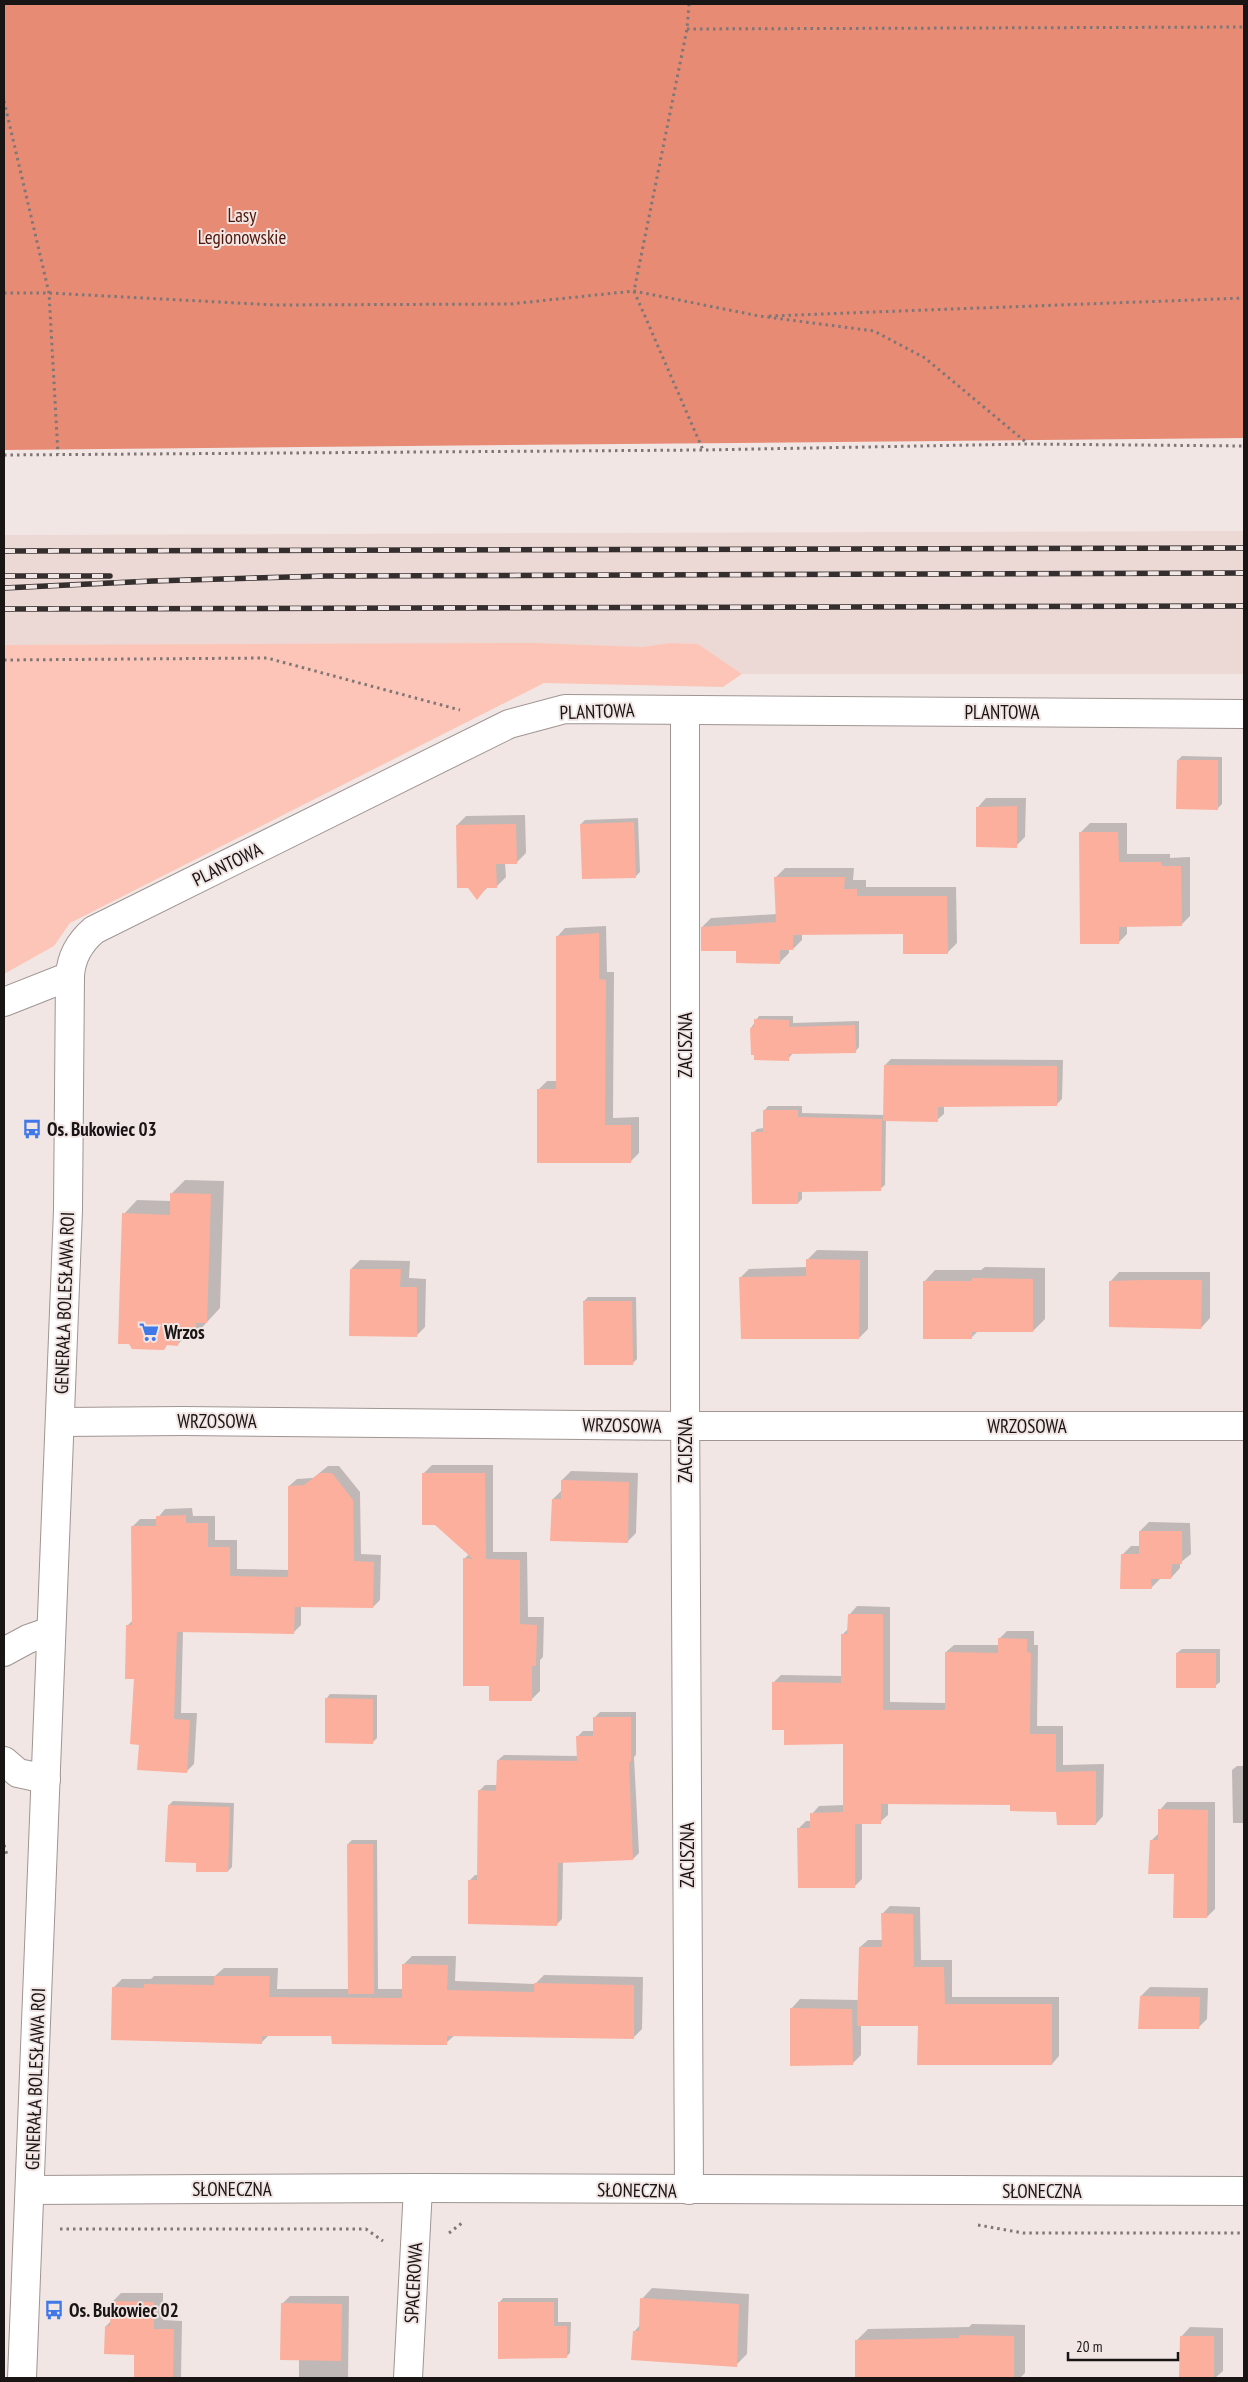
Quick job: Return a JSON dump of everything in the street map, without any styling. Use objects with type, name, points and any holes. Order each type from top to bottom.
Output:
[{"type":"street","name":"PLANTOWA","points":[[70,976],[71,966],[79,946],[94,930],[509,724],[565,709],[1244,714]]},
{"type":"street","name":"ZACISZNA","points":[[685,710],[685,1426],[689,2190]]},
{"type":"street","points":[[4,1002],[70,976]]},
{"type":"street","name":"GENERAŁA BOLESŁAWA ROI","points":[[22,2378],[70,1136],[70,976]]},
{"type":"street","name":"WRZOSOWA","points":[[60,1422],[183,1421],[685,1426],[1244,1426]]},
{"type":"street","points":[[4,1652],[28,1639],[51,1631]]},
{"type":"street","points":[[4,1761],[18,1772],[46,1779]]},
{"type":"street","name":"SŁONECZNA","points":[[30,2190],[418,2188],[1244,2191]]},
{"type":"street","name":"SPACEROWA","points":[[408,2378],[418,2188]]},
{"type":"path","points":[[689,4],[687,29],[634,291],[703,450]]},
{"type":"path","points":[[687,29],[1244,27]]},
{"type":"path","points":[[4,102],[49,292],[58,454]]},
{"type":"path","points":[[4,293],[49,292],[294,305],[510,304],[634,291],[759,316],[874,331],[925,358],[1028,444]]},
{"type":"path","points":[[759,316],[1244,298]]},
{"type":"path","points":[[4,455],[703,450],[1028,444],[1244,446]]},
{"type":"path","points":[[4,660],[267,658],[509,724]]},
{"type":"path","points":[[58,2229],[366,2229],[389,2246],[415,2247],[435,2246],[459,2223],[469,2223]]},
{"type":"path","points":[[977,2225],[1023,2233],[1244,2233]]},
{"type":"shaded area","points":[[1244,531],[1244,674],[742,674],[698,644],[670,643],[642,647],[4,645],[4,535]]},
{"type":"shaded area","points":[[533,643],[642,647],[670,643],[698,644],[742,674],[723,687],[544,683],[70,923],[54,946],[4,974],[4,645]]},
{"type":"green space","name":"Lasy Legionowskie","points":[[4,4],[1244,4],[1244,438],[4,450]]},
{"type":"building","points":[[1177,760],[1218,760],[1218,810],[1176,809]]},
{"type":"building","points":[[1017,806],[1017,848],[976,847],[976,807]]},
{"type":"building","points":[[634,822],[636,878],[582,879],[580,824]]},
{"type":"building","points":[[516,824],[517,864],[496,864],[497,888],[486,888],[477,900],[468,888],[457,888],[456,825]]},
{"type":"building","points":[[1079,832],[1118,832],[1119,862],[1161,862],[1162,866],[1181,866],[1182,926],[1119,927],[1119,944],[1080,944]]},
{"type":"building","points":[[774,877],[845,877],[844,889],[857,889],[857,896],[947,896],[948,954],[903,954],[903,934],[793,935],[793,950],[780,950],[780,964],[736,963],[736,951],[701,951],[701,927],[776,922]]},
{"type":"building","points":[[599,933],[599,979],[606,980],[605,1125],[631,1125],[631,1163],[537,1163],[537,1089],[556,1089],[556,936]]},
{"type":"building","points":[[754,1019],[789,1020],[789,1027],[855,1025],[856,1053],[789,1054],[789,1061],[754,1060],[754,1055],[751,1055],[750,1028],[754,1027]]},
{"type":"building","points":[[884,1065],[1057,1066],[1057,1106],[938,1107],[938,1122],[883,1121]]},
{"type":"building","points":[[763,1110],[798,1110],[798,1117],[882,1119],[881,1191],[798,1192],[798,1204],[752,1204],[751,1132],[763,1132]]},
{"type":"building","points":[[170,1193],[211,1194],[207,1323],[196,1323],[196,1336],[179,1336],[178,1346],[167,1345],[164,1350],[132,1349],[129,1344],[118,1344],[122,1213],[170,1215]]},
{"type":"building","points":[[806,1259],[860,1260],[859,1339],[741,1339],[739,1277],[806,1276]]},
{"type":"building","points":[[350,1269],[401,1269],[400,1287],[417,1287],[417,1337],[349,1336]]},
{"type":"building","points":[[972,1278],[1033,1279],[1033,1332],[972,1332],[972,1339],[923,1339],[923,1281],[971,1281]]},
{"type":"building","points":[[1202,1280],[1201,1329],[1109,1327],[1109,1281]]},
{"type":"building","points":[[583,1301],[632,1301],[633,1365],[584,1365]]},
{"type":"building","points":[[320,1473],[332,1473],[353,1500],[354,1561],[374,1562],[373,1608],[295,1607],[294,1634],[177,1632],[174,1719],[190,1720],[187,1773],[137,1770],[139,1745],[130,1744],[134,1679],[125,1679],[126,1625],[132,1625],[131,1526],[156,1526],[156,1516],[186,1515],[186,1523],[208,1523],[208,1547],[230,1547],[230,1576],[288,1577],[288,1486],[304,1485]]},
{"type":"building","points":[[422,1473],[485,1473],[486,1559],[520,1560],[520,1624],[537,1625],[536,1666],[532,1666],[532,1701],[489,1701],[489,1686],[463,1686],[463,1558],[473,1559],[435,1525],[422,1525]]},
{"type":"building","points":[[561,1480],[629,1482],[628,1543],[550,1541],[552,1499],[561,1499]]},
{"type":"building","points":[[1139,1531],[1182,1531],[1182,1564],[1172,1564],[1171,1579],[1151,1579],[1152,1589],[1120,1589],[1121,1554],[1139,1554]]},
{"type":"building","points":[[848,1614],[883,1614],[883,1710],[945,1710],[945,1652],[998,1653],[998,1638],[1027,1639],[1027,1652],[1031,1653],[1030,1734],[1056,1734],[1056,1772],[1096,1771],[1096,1825],[1057,1825],[1056,1812],[1010,1811],[1010,1805],[881,1804],[881,1824],[855,1824],[855,1888],[798,1888],[797,1828],[810,1828],[810,1813],[843,1812],[843,1744],[784,1745],[784,1730],[772,1730],[772,1682],[841,1683],[841,1634],[847,1634]]},
{"type":"building","points":[[1176,1653],[1216,1653],[1216,1688],[1176,1688]]},
{"type":"building","points":[[325,1698],[373,1699],[373,1744],[325,1743]]},
{"type":"building","points":[[593,1717],[631,1717],[631,1762],[629,1762],[633,1860],[558,1863],[557,1926],[468,1924],[468,1880],[477,1880],[478,1790],[496,1791],[497,1760],[577,1761],[576,1736],[593,1736]]},
{"type":"building","points":[[168,1805],[230,1807],[228,1872],[196,1872],[196,1863],[165,1862]]},
{"type":"building","points":[[1158,1809],[1208,1810],[1207,1918],[1173,1918],[1174,1874],[1148,1874],[1150,1840],[1158,1840]]},
{"type":"building","points":[[347,1844],[373,1844],[374,1994],[348,1994]]},
{"type":"building","points":[[881,1913],[913,1914],[914,1967],[944,1967],[945,2004],[1052,2004],[1052,2065],[917,2065],[918,2026],[857,2026],[859,1947],[882,1947]]},
{"type":"building","points":[[402,1964],[448,1965],[447,1990],[534,1992],[534,1983],[634,1985],[634,2039],[447,2036],[447,2045],[332,2044],[331,2036],[262,2036],[262,2044],[111,2040],[112,1987],[144,1988],[144,1984],[214,1985],[214,1976],[270,1976],[269,1997],[402,1998]]},
{"type":"building","points":[[1140,1996],[1200,1997],[1199,2029],[1138,2029]]},
{"type":"building","points":[[790,2008],[852,2009],[853,2065],[790,2066]]},
{"type":"building","points":[[640,2298],[739,2304],[737,2367],[631,2360],[633,2331],[639,2331]]},
{"type":"building","points":[[111,2301],[154,2302],[154,2329],[174,2329],[173,2378],[134,2378],[134,2355],[104,2354],[105,2326],[110,2326]]},
{"type":"building","points":[[498,2302],[554,2302],[554,2326],[567,2326],[567,2358],[498,2359]]},
{"type":"building","points":[[281,2303],[342,2304],[341,2361],[280,2360]]},
{"type":"building","points":[[959,2335],[1014,2336],[1014,2378],[855,2378],[855,2340],[959,2338]]},
{"type":"building","points":[[1180,2336],[1214,2336],[1214,2378],[1179,2378]]},
{"type":"railway","points":[[4,551],[1244,548]]},
{"type":"railway","points":[[4,588],[326,576],[1244,573]]},
{"type":"railway","points":[[4,576],[110,576]]},
{"type":"railway","points":[[4,609],[1244,606]]},
{"type":"place","name":"Os. Bukowiec 03","points":[[32,1129]]},
{"type":"place","name":"Wrzos","points":[[149,1332]]},
{"type":"place","name":"Os. Bukowiec 02","points":[[54,2310]]}]
